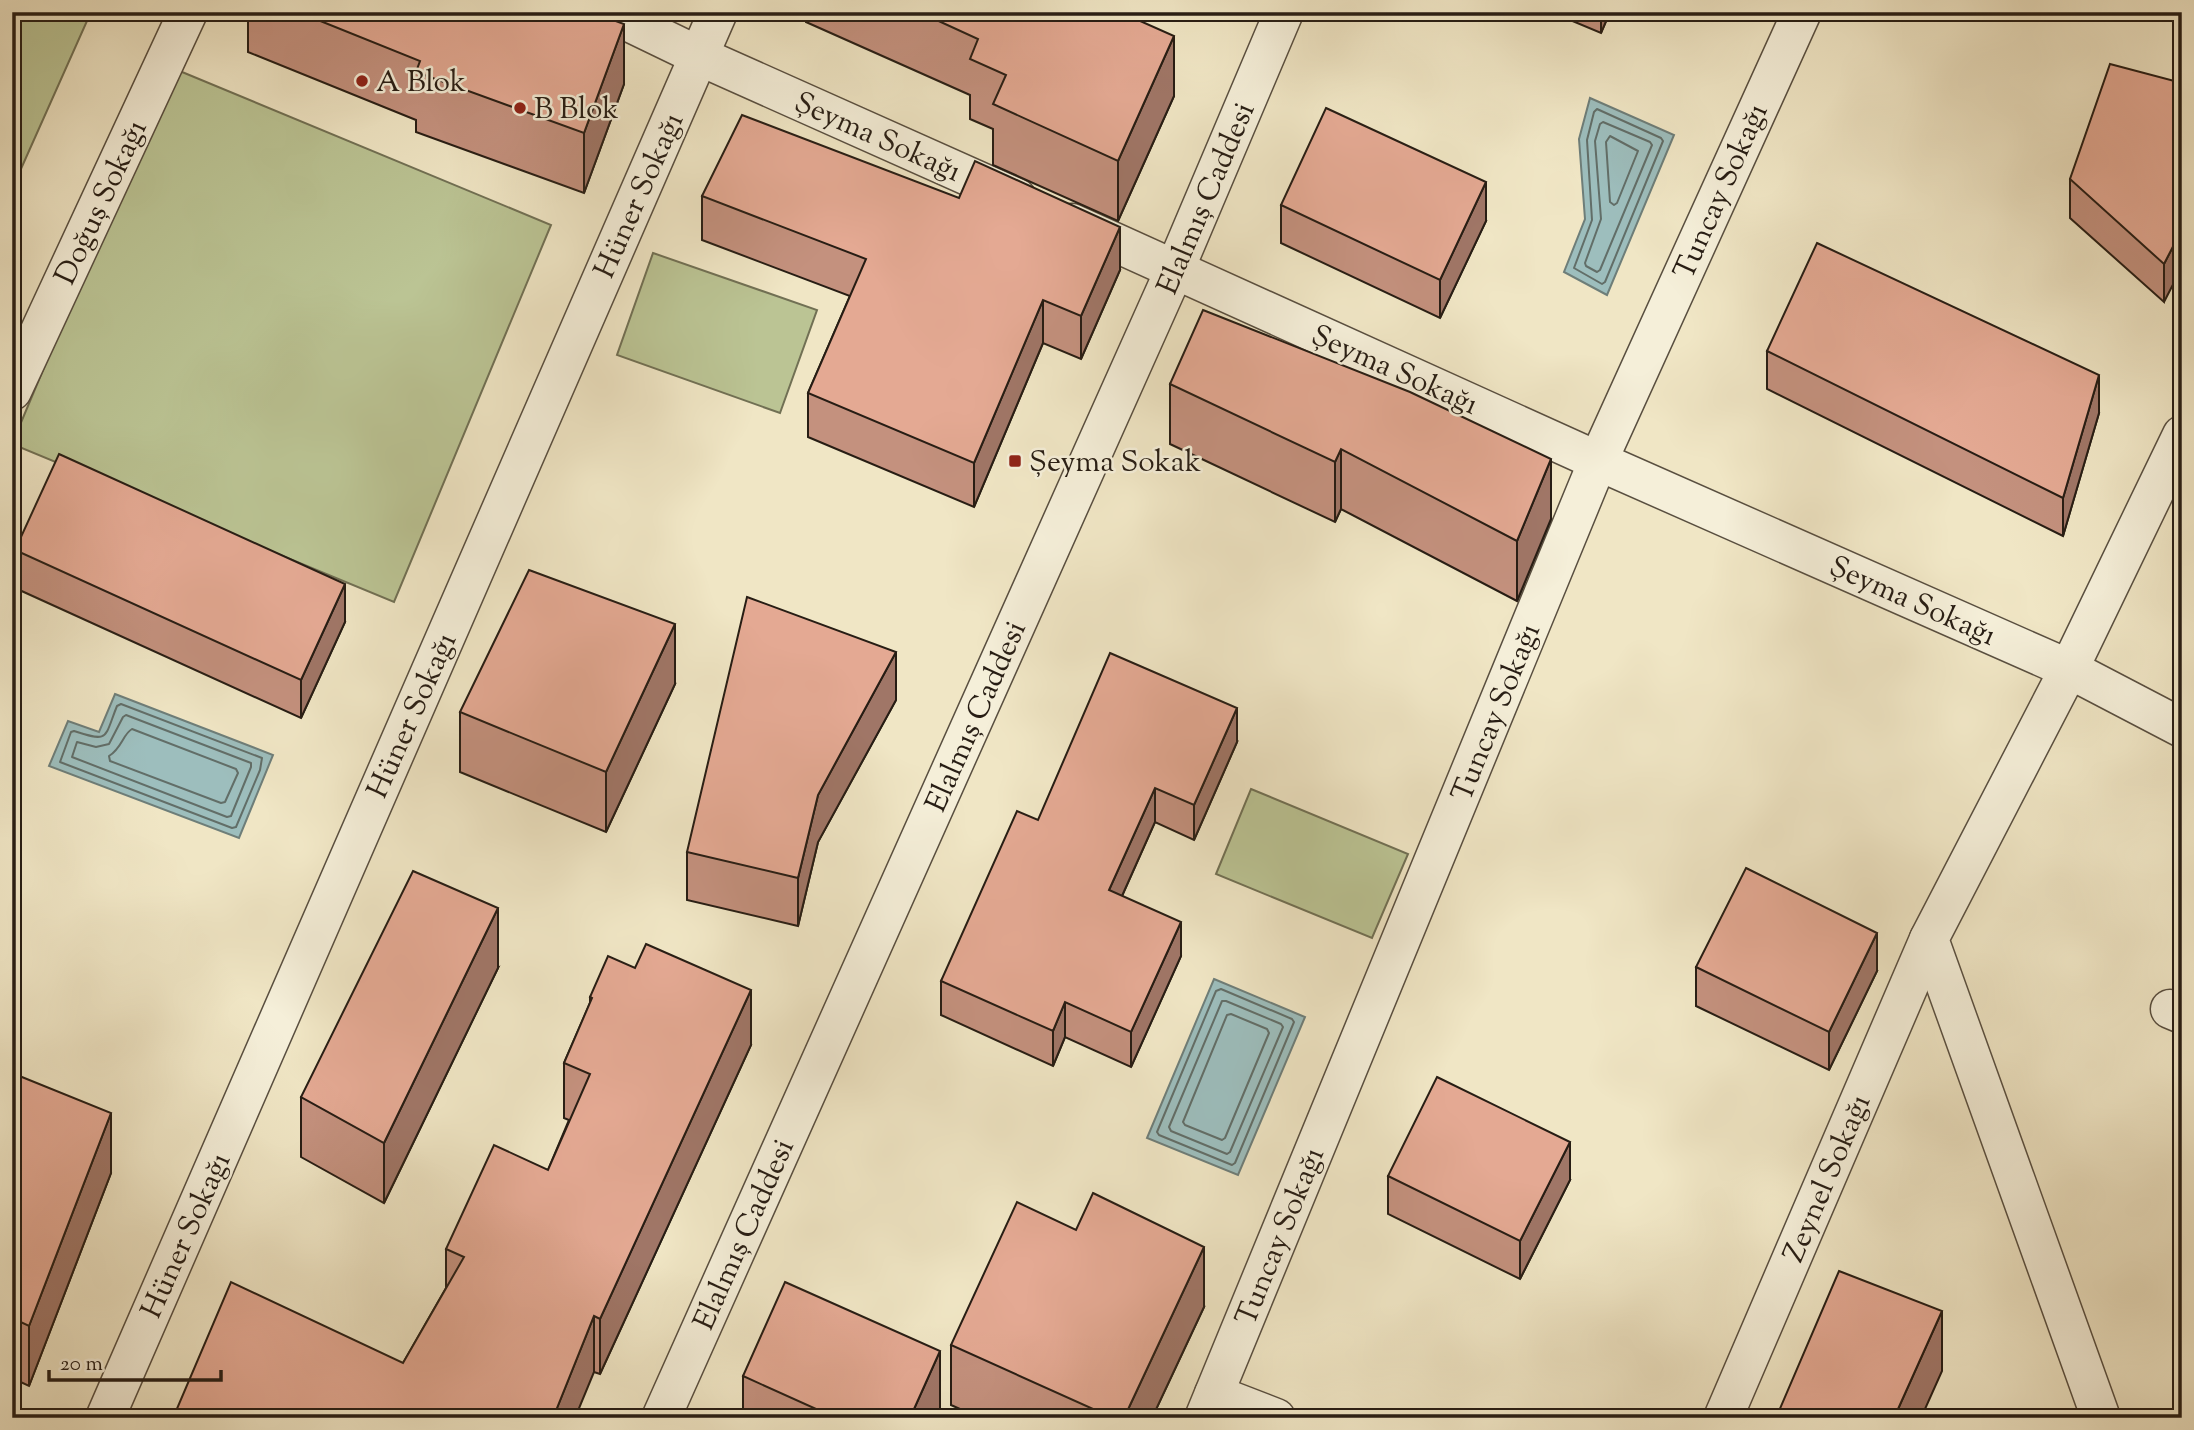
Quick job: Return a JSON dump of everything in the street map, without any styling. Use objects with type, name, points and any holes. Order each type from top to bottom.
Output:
[{"type":"street","name":"Doğuş Sokağı","points":[[12,391],[188,12]]},
{"type":"street","name":"Şeyma Sokağı","points":[[608,12],[699,56],[1598,461],[2069,669],[2182,727]]},
{"type":"street","name":"Hüner Sokağı","points":[[105,1418],[718,12]]},
{"type":"street","name":"Elalmış Caddesi","points":[[661,1418],[1175,269],[1284,12]]},
{"type":"street","name":"Tuncay Sokağı","points":[[1209,1406],[1598,461],[1802,12]]},
{"type":"street","points":[[2069,669],[2182,435]]},
{"type":"street","name":"Zeynel Sokağı","points":[[1723,1418],[1929,939],[2069,669]]},
{"type":"street","points":[[1929,939],[2101,1418]]},
{"type":"street","points":[[1209,1406],[1276,1418]]},
{"type":"green space","points":[[12,12],[91,12],[12,189]]},
{"type":"green space","points":[[170,67],[551,225],[394,602],[12,444]]},
{"type":"green space","points":[[653,253],[817,310],[780,413],[617,355]]},
{"type":"green space","points":[[1251,789],[1408,854],[1372,938],[1216,874]]},
{"type":"water","points":[[1590,98],[1674,135],[1607,295],[1564,272],[1585,219],[1579,139]]},
{"type":"water","points":[[115,694],[273,755],[239,838],[49,766],[68,721],[99,732]]},
{"type":"water","points":[[1214,979],[1305,1017],[1238,1175],[1147,1138]]},
{"type":"building","points":[[298,12],[591,12],[624,24],[584,133],[416,72],[420,61]]},
{"type":"building","points":[[919,12],[1120,12],[1174,36],[1118,161],[993,104],[1006,75],[970,59],[978,39]]},
{"type":"building","points":[[2110,64],[2182,83],[2182,229],[2164,264],[2070,179]]},
{"type":"building","points":[[1326,108],[1486,182],[1440,280],[1281,205]]},
{"type":"building","points":[[742,115],[959,198],[975,161],[1120,227],[1081,316],[1043,300],[974,463],[808,393],[866,259],[702,196]]},
{"type":"building","points":[[1817,243],[2099,375],[2063,498],[1767,351]]},
{"type":"building","points":[[1203,310],[1410,392],[1551,459],[1517,541],[1341,449],[1335,462],[1170,384]]},
{"type":"building","points":[[59,454],[345,584],[301,680],[15,550]]},
{"type":"building","points":[[529,570],[675,624],[606,772],[460,712]]},
{"type":"building","points":[[747,597],[896,652],[818,795],[798,878],[687,852]]},
{"type":"building","points":[[1110,653],[1237,708],[1194,805],[1155,788],[1109,890],[1181,922],[1131,1032],[1065,1002],[1053,1031],[941,981],[1017,811],[1038,820]]},
{"type":"building","points":[[1746,868],[1877,933],[1829,1032],[1696,967]]},
{"type":"building","points":[[413,871],[498,908],[384,1143],[301,1097]]},
{"type":"building","points":[[646,944],[751,990],[600,1319],[594,1316],[553,1418],[173,1418],[231,1282],[403,1363],[464,1257],[446,1249],[494,1145],[548,1170],[590,1074],[564,1063],[592,998],[590,997],[608,956],[635,968]]},
{"type":"building","points":[[12,1073],[111,1113],[29,1326],[12,1318]]},
{"type":"building","points":[[1437,1077],[1570,1142],[1520,1241],[1388,1176]]},
{"type":"building","points":[[1093,1193],[1204,1247],[1124,1418],[1113,1418],[951,1345],[1017,1202],[1076,1230]]},
{"type":"building","points":[[1839,1271],[1942,1311],[1894,1418],[1776,1418]]},
{"type":"building","points":[[785,1282],[940,1351],[910,1418],[836,1418],[743,1376]]},
{"type":"place","name":"A Blok","points":[[362,81]]},
{"type":"place","name":"B Blok","points":[[520,108]]},
{"type":"place","name":"Şeyma Sokak","points":[[1015,461]]}]
